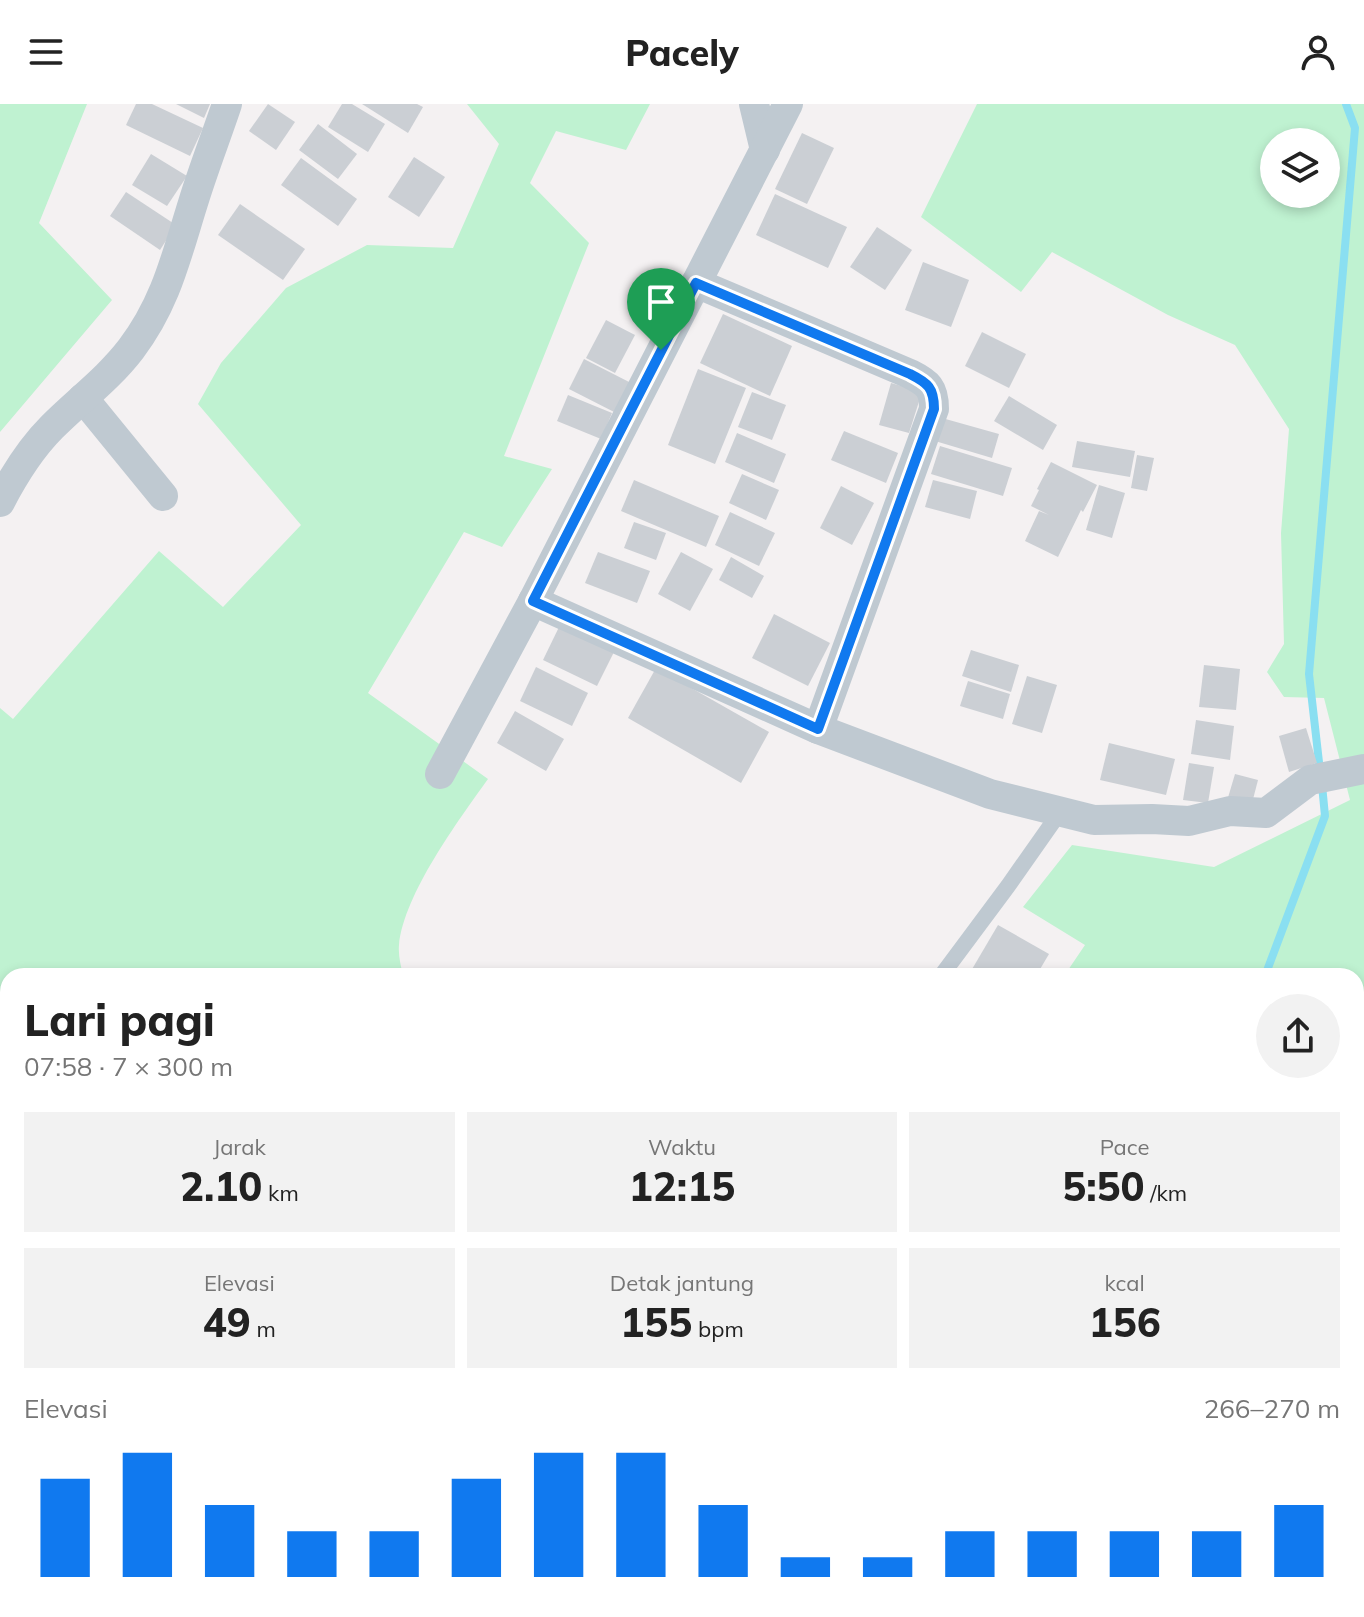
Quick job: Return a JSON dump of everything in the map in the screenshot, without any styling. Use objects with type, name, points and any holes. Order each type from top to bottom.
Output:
[{"type":"street","points":[[0,502],[13,476],[33,449],[51,428],[107,378],[150,321],[166,289],[227,104]]},
{"type":"street","points":[[754,104],[765,150]]},
{"type":"street","points":[[440,774],[533,601],[788,104]]},
{"type":"street","points":[[696,283],[910,374],[926,383],[934,398],[934,409],[818,729]]},
{"type":"street","points":[[83,398],[163,496]]},
{"type":"street","points":[[533,601],[818,729],[990,794],[1094,820],[1189,821],[1230,811],[1266,813],[1337,774]]},
{"type":"lane","points":[[947,968],[1060,812]]},
{"type":"green space","points":[[0,104],[87,104],[39,223],[112,300],[0,432]]},
{"type":"green space","points":[[467,104],[650,104],[626,150],[556,131],[530,183],[589,243],[504,456],[552,469],[502,547],[464,532],[368,693],[488,779],[421,881],[403,925],[399,945],[401,968],[0,968],[0,708],[13,719],[159,551],[223,607],[301,525],[198,404],[221,363],[286,288],[367,245],[453,248],[499,144]]},
{"type":"green space","points":[[977,104],[1364,104],[1364,968],[1069,968],[1085,945],[1023,907],[1072,845],[1214,867],[1350,800],[1324,698],[1284,697],[1267,672],[1284,644],[1281,533],[1289,429],[1235,345],[1168,315],[1052,252],[1021,292],[921,217]]},
{"type":"building","points":[[136,104],[152,104],[203,128],[190,156],[126,125]]},
{"type":"building","points":[[176,104],[210,104],[204,118]]},
{"type":"building","points":[[268,104],[295,122],[276,150],[249,131]]},
{"type":"building","points":[[342,104],[352,104],[385,124],[368,152],[328,127]]},
{"type":"building","points":[[362,104],[417,104],[423,107],[408,133]]},
{"type":"building","points":[[318,124],[357,154],[338,179],[299,150]]},
{"type":"building","points":[[802,133],[834,148],[807,204],[775,189]]},
{"type":"building","points":[[151,154],[187,176],[167,206],[132,185]]},
{"type":"building","points":[[414,157],[445,177],[419,217],[388,197]]},
{"type":"building","points":[[301,158],[357,199],[338,226],[281,185]]},
{"type":"building","points":[[126,192],[176,225],[160,250],[110,216]]},
{"type":"building","points":[[775,194],[847,227],[828,268],[756,235]]},
{"type":"building","points":[[240,204],[305,249],[283,280],[218,235]]},
{"type":"building","points":[[877,227],[912,250],[885,290],[850,267]]},
{"type":"building","points":[[923,262],[969,280],[951,327],[905,310]]},
{"type":"building","points":[[723,314],[792,346],[770,396],[700,363]]},
{"type":"building","points":[[606,320],[635,335],[615,373],[586,358]]},
{"type":"building","points":[[982,332],[1026,354],[1009,388],[965,366]]},
{"type":"building","points":[[584,359],[633,384],[618,414],[569,389]]},
{"type":"building","points":[[698,369],[746,388],[715,464],[668,445]]},
{"type":"building","points":[[891,383],[922,392],[909,433],[879,425]]},
{"type":"building","points":[[752,392],[786,405],[772,440],[738,427]]},
{"type":"building","points":[[568,395],[612,413],[601,439],[557,421]]},
{"type":"building","points":[[1009,396],[1057,425],[1043,450],[994,421]]},
{"type":"building","points":[[942,418],[999,434],[992,458],[935,441]]},
{"type":"building","points":[[844,431],[898,453],[886,483],[831,460]]},
{"type":"building","points":[[737,433],[786,454],[774,483],[725,462]]},
{"type":"building","points":[[1077,441],[1135,451],[1130,477],[1072,467]]},
{"type":"building","points":[[940,446],[1012,468],[1003,496],[931,474]]},
{"type":"building","points":[[1137,455],[1154,458],[1147,491],[1131,488]]},
{"type":"building","points":[[1051,462],[1097,485],[1058,557],[1025,541],[1039,511],[1049,515],[1031,506]]},
{"type":"building","points":[[742,474],[779,490],[766,520],[729,503]]},
{"type":"building","points":[[634,480],[719,516],[706,547],[621,511]]},
{"type":"building","points":[[933,480],[977,491],[970,519],[925,507]]},
{"type":"building","points":[[1099,485],[1125,493],[1112,538],[1086,530]]},
{"type":"building","points":[[841,486],[874,503],[852,545],[820,528]]},
{"type":"building","points":[[730,512],[775,533],[759,566],[715,545]]},
{"type":"building","points":[[634,522],[666,533],[656,560],[624,548]]},
{"type":"building","points":[[598,552],[650,571],[637,603],[585,583]]},
{"type":"building","points":[[681,552],[713,569],[690,611],[658,594]]},
{"type":"building","points":[[731,557],[764,576],[752,598],[719,580]]},
{"type":"building","points":[[774,614],[830,643],[808,686],[752,658]]},
{"type":"building","points":[[560,625],[614,652],[597,686],[543,660]]},
{"type":"building","points":[[971,650],[1019,665],[1011,692],[962,676]]},
{"type":"building","points":[[1204,665],[1240,669],[1236,710],[1199,707]]},
{"type":"building","points":[[536,667],[588,693],[572,726],[520,701]]},
{"type":"building","points":[[656,668],[769,732],[741,783],[628,718]]},
{"type":"building","points":[[1027,676],[1057,685],[1042,733],[1012,724]]},
{"type":"building","points":[[968,681],[1010,694],[1003,719],[960,706]]},
{"type":"building","points":[[515,711],[564,739],[546,771],[497,743]]},
{"type":"building","points":[[1196,720],[1234,726],[1230,760],[1191,754]]},
{"type":"building","points":[[1306,728],[1317,763],[1289,772],[1279,736]]},
{"type":"building","points":[[1109,743],[1175,759],[1166,795],[1100,780]]},
{"type":"building","points":[[1189,763],[1214,767],[1208,803],[1183,800]]},
{"type":"building","points":[[1235,774],[1258,780],[1251,807],[1227,801]]},
{"type":"building","points":[[998,925],[1049,954],[1041,968],[973,968]]},
{"type":"waterway","points":[[1320,771],[1309,674],[1355,128],[1346,104]]},
{"type":"waterway","points":[[1268,968],[1325,816],[1322,785]]},
{"type":"route","points":[[696,283],[910,374],[926,383],[934,398],[934,409],[818,729],[533,601],[661,350],[696,283]]}]
